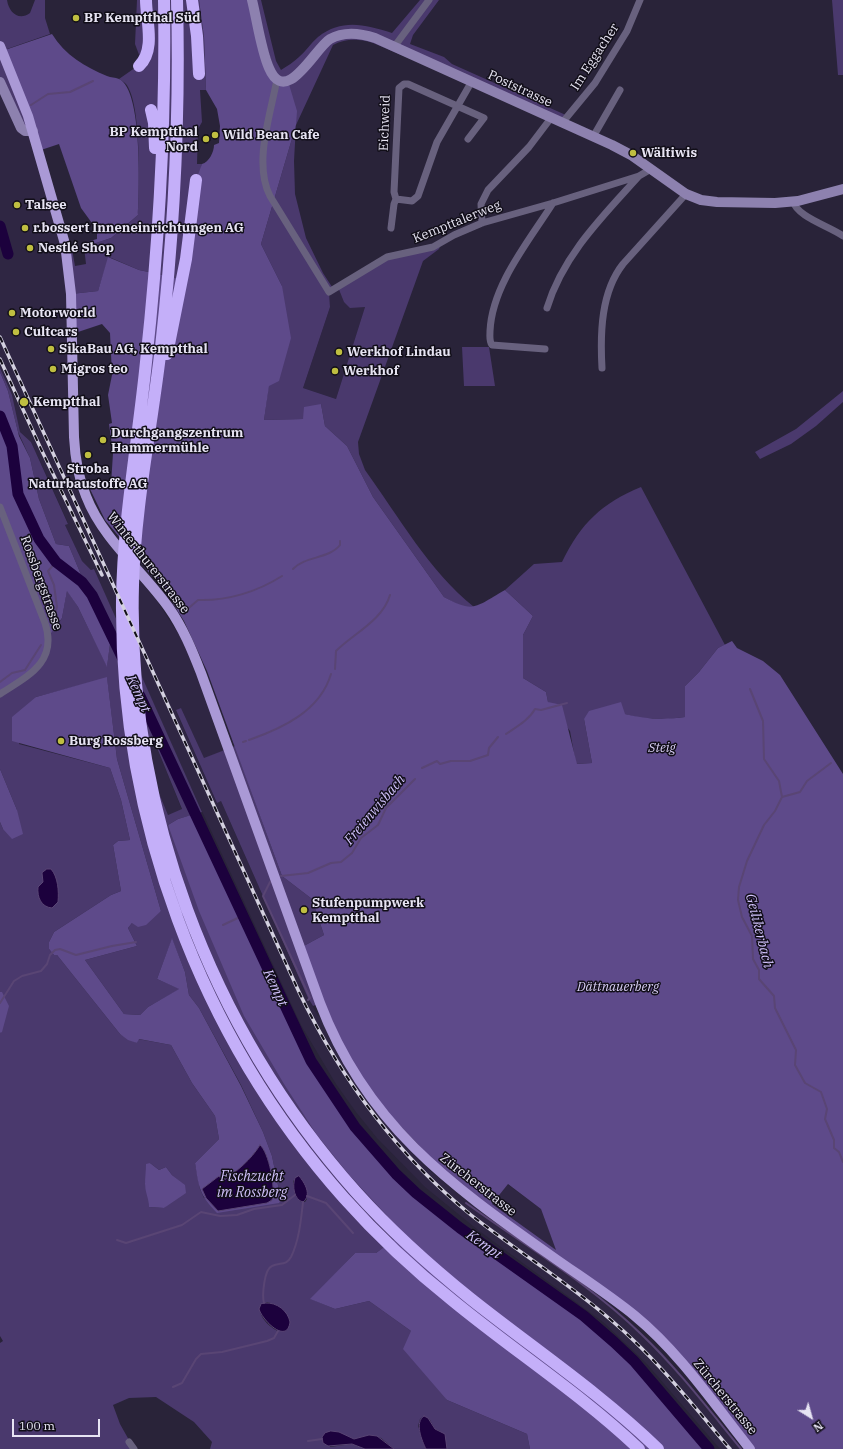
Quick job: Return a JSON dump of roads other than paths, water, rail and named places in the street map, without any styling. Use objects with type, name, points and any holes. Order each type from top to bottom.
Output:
[{"type":"highway","points":[[139,66],[145,59],[149,47],[146,0]]},
{"type":"highway","points":[[164,0],[164,83],[161,184],[134,500],[133,584],[135,662],[144,749],[157,835],[181,928],[213,1001],[260,1085],[311,1157],[361,1216],[417,1271],[464,1310],[579,1396],[639,1449]]},
{"type":"highway","points":[[134,500],[156,388],[164,314],[172,211],[177,89],[177,0]]},
{"type":"highway","points":[[192,0],[197,36],[199,74]]},
{"type":"highway","points":[[151,110],[154,123],[155,150],[161,184]]},
{"type":"highway","points":[[156,388],[168,352],[182,279],[196,180]]},
{"type":"highway","points":[[157,835],[192,924],[228,1003],[275,1085],[326,1155],[378,1215],[426,1261],[476,1303],[599,1396],[658,1449]]},
{"type":"main road","name":"Winterthurerstrasse","points":[[0,46],[33,131],[62,229],[68,263],[71,294],[74,437],[76,460],[82,486],[90,506],[103,528],[163,600],[188,642],[275,878]]},
{"type":"main road","name":"Zürcherstrasse","points":[[275,878],[329,1027],[355,1075],[383,1114],[414,1149],[449,1182],[616,1301],[647,1326],[679,1360],[750,1449]]},
{"type":"street","points":[[252,0],[267,65],[277,79]]},
{"type":"street","points":[[394,47],[429,0]]},
{"type":"street","name":"Im Eggacher","points":[[562,123],[595,84],[627,31],[640,0]]},
{"type":"street","name":"Poststrasse","points":[[277,79],[285,81],[294,79],[301,73],[322,45],[340,35],[362,34],[472,81],[593,137],[629,155],[686,194],[700,200],[717,202],[793,201],[843,189]]},
{"type":"street","name":"Kempttalerweg","points":[[277,79],[265,138],[264,172],[266,185],[270,196],[329,292],[387,257],[433,247],[482,222],[553,203],[639,176]]},
{"type":"street","points":[[396,199],[412,201],[418,196],[437,142],[472,81]]},
{"type":"street","points":[[0,82],[21,128],[25,131],[33,131]]},
{"type":"street","name":"Eichweid","points":[[391,228],[396,199],[394,192],[399,88],[404,84],[408,84],[484,118],[468,139]]},
{"type":"street","points":[[593,137],[620,90]]},
{"type":"street","points":[[482,222],[481,204],[488,190],[529,147],[551,118]]},
{"type":"street","points":[[547,308],[556,281],[569,260],[639,176],[651,169]]},
{"type":"street","points":[[602,368],[601,325],[608,295],[616,275],[623,264],[686,194]]},
{"type":"street","points":[[793,201],[794,207],[802,214],[833,229],[843,236]]},
{"type":"street","points":[[545,349],[496,346],[490,344],[490,323],[495,304],[505,279],[553,203]]},
{"type":"street","name":"Rossbergstrasse","points":[[0,507],[45,623],[49,641],[44,657],[36,670],[0,694]]},
{"type":"street","points":[[129,1442],[134,1449]]},
{"type":"water","points":[[47,869],[51,869],[58,884],[58,902],[52,908],[42,904],[38,894],[38,887],[43,882],[42,873]]},
{"type":"water","name":"Fischzucht im Rossberg","points":[[260,1145],[266,1155],[271,1171],[273,1188],[272,1200],[267,1203],[218,1211],[206,1198],[202,1189],[219,1176],[223,1181],[248,1160]]},
{"type":"water","points":[[299,1176],[307,1189],[307,1196],[303,1202],[298,1199],[294,1192],[295,1178]]},
{"type":"water","points":[[265,1303],[278,1306],[287,1314],[290,1322],[288,1328],[284,1331],[280,1331],[269,1324],[259,1309],[261,1304]]},
{"type":"water","points":[[424,1416],[428,1418],[435,1429],[445,1434],[447,1449],[426,1449],[419,1427],[421,1419]]},
{"type":"water","points":[[331,1431],[339,1432],[354,1439],[369,1435],[377,1436],[394,1449],[365,1449],[352,1444],[328,1446],[323,1443],[322,1437],[325,1433]]},
{"type":"waterway","points":[[31,105],[48,94],[70,92],[93,81]]},
{"type":"waterway","name":"Kempt","points":[[0,226],[8,254]]},
{"type":"waterway","name":"Kempt","points":[[0,416],[12,446],[18,494],[39,539],[56,562],[82,582],[92,595],[124,661]]},
{"type":"waterway","points":[[293,569],[304,562],[330,553],[340,545],[340,541]]},
{"type":"waterway","points":[[54,617],[57,607],[54,585],[48,571],[56,562]]},
{"type":"waterway","points":[[183,613],[198,600],[220,599],[242,594],[262,587],[282,576]]},
{"type":"waterway","points":[[335,669],[336,651],[367,626],[381,612],[390,595]]},
{"type":"waterway","points":[[0,682],[12,673],[25,670],[41,645]]},
{"type":"waterway","points":[[249,740],[287,724],[309,708],[326,687],[331,674]]},
{"type":"waterway","points":[[750,689],[763,721],[764,759],[779,781],[782,797]]},
{"type":"waterway","name":"Kempt","points":[[140,696],[311,1061],[355,1127],[396,1174],[416,1193],[460,1228],[584,1316],[614,1342],[634,1361],[709,1449]]},
{"type":"waterway","name":"Freienwisbach","points":[[506,734],[526,720],[535,709],[541,710],[567,703]]},
{"type":"waterway","name":"Freienwisbach","points":[[422,768],[437,761],[440,764],[451,761],[470,761],[488,755],[489,748],[498,737]]},
{"type":"waterway","name":"Geilikerbach","points":[[831,763],[807,781],[800,792],[782,797],[775,811],[764,825],[747,861],[739,887],[738,900],[742,917],[752,936],[753,959],[759,970],[759,979],[774,996],[775,1008],[796,1050],[795,1065],[805,1083],[821,1092],[827,1109],[825,1119],[834,1140],[834,1148],[839,1152],[843,1162]]},
{"type":"waterway","name":"Freienwisbach","points":[[281,876],[308,873],[331,863],[341,862],[352,853],[361,838],[378,825],[386,808],[415,779]]},
{"type":"waterway","name":"Freienwisbach","points":[[270,882],[263,896],[310,998],[308,1000]]},
{"type":"waterway","points":[[223,925],[242,916]]},
{"type":"waterway","points":[[0,1003],[14,981],[22,976],[41,971],[47,964],[50,955],[55,950],[60,949],[76,955],[136,942]]},
{"type":"waterway","name":"Freienwisbach","points":[[286,1010],[290,1008]]},
{"type":"waterway","points":[[117,1240],[126,1243],[182,1225],[201,1212],[220,1216],[237,1215],[254,1209],[282,1205],[295,1195]]},
{"type":"waterway","points":[[307,1196],[326,1203],[353,1233]]},
{"type":"waterway","points":[[264,1303],[264,1283],[269,1268],[287,1262],[294,1251],[303,1202]]},
{"type":"waterway","points":[[466,1203],[579,1282],[621,1316],[668,1361],[741,1449]]},
{"type":"waterway","points":[[173,1387],[182,1383],[196,1359],[201,1354],[222,1352],[267,1341],[274,1338],[278,1331]]},
{"type":"waterway","points":[[308,1441],[322,1439]]},
{"type":"railway","points":[[0,337],[299,992],[315,1024],[352,1085],[395,1141],[418,1167],[471,1215],[611,1320],[643,1350],[673,1382],[730,1449]]},
{"type":"railway","points":[[0,359],[41,449],[102,575]]},
{"type":"place","name":"BP Kemptthal Süd","points":[[76,18]]},
{"type":"place","name":"Wild Bean Cafe","points":[[215,135]]},
{"type":"place","name":"BP Kemptthal Nord","points":[[206,139]]},
{"type":"place","name":"Wältiwis","points":[[633,153]]},
{"type":"place","name":"Talsee","points":[[17,205]]},
{"type":"place","name":"r.bossert Inneneinrichtungen AG","points":[[25,228]]},
{"type":"place","name":"Nestlé Shop","points":[[30,248]]},
{"type":"place","name":"Motorworld","points":[[12,313]]},
{"type":"place","name":"Cultcars","points":[[16,332]]},
{"type":"place","name":"SikaBau AG, Kemptthal","points":[[51,349]]},
{"type":"place","name":"Werkhof Lindau","points":[[339,352]]},
{"type":"place","name":"Migros teo","points":[[53,369]]},
{"type":"place","name":"Werkhof","points":[[335,371]]},
{"type":"place","name":"Kemptthal","points":[[24,402]]},
{"type":"place","name":"Durchgangszentrum Hammermühle","points":[[103,440]]},
{"type":"place","name":"Stroba Naturbaustoffe AG","points":[[88,455]]},
{"type":"place","name":"Burg Rossberg","points":[[61,741]]},
{"type":"place","name":"Stufenpumpwerk Kemptthal","points":[[304,910]]},
{"type":"park label","name":"Steig","points":[[662,748]]},
{"type":"park label","name":"Dättnauerberg","points":[[618,987]]}]
